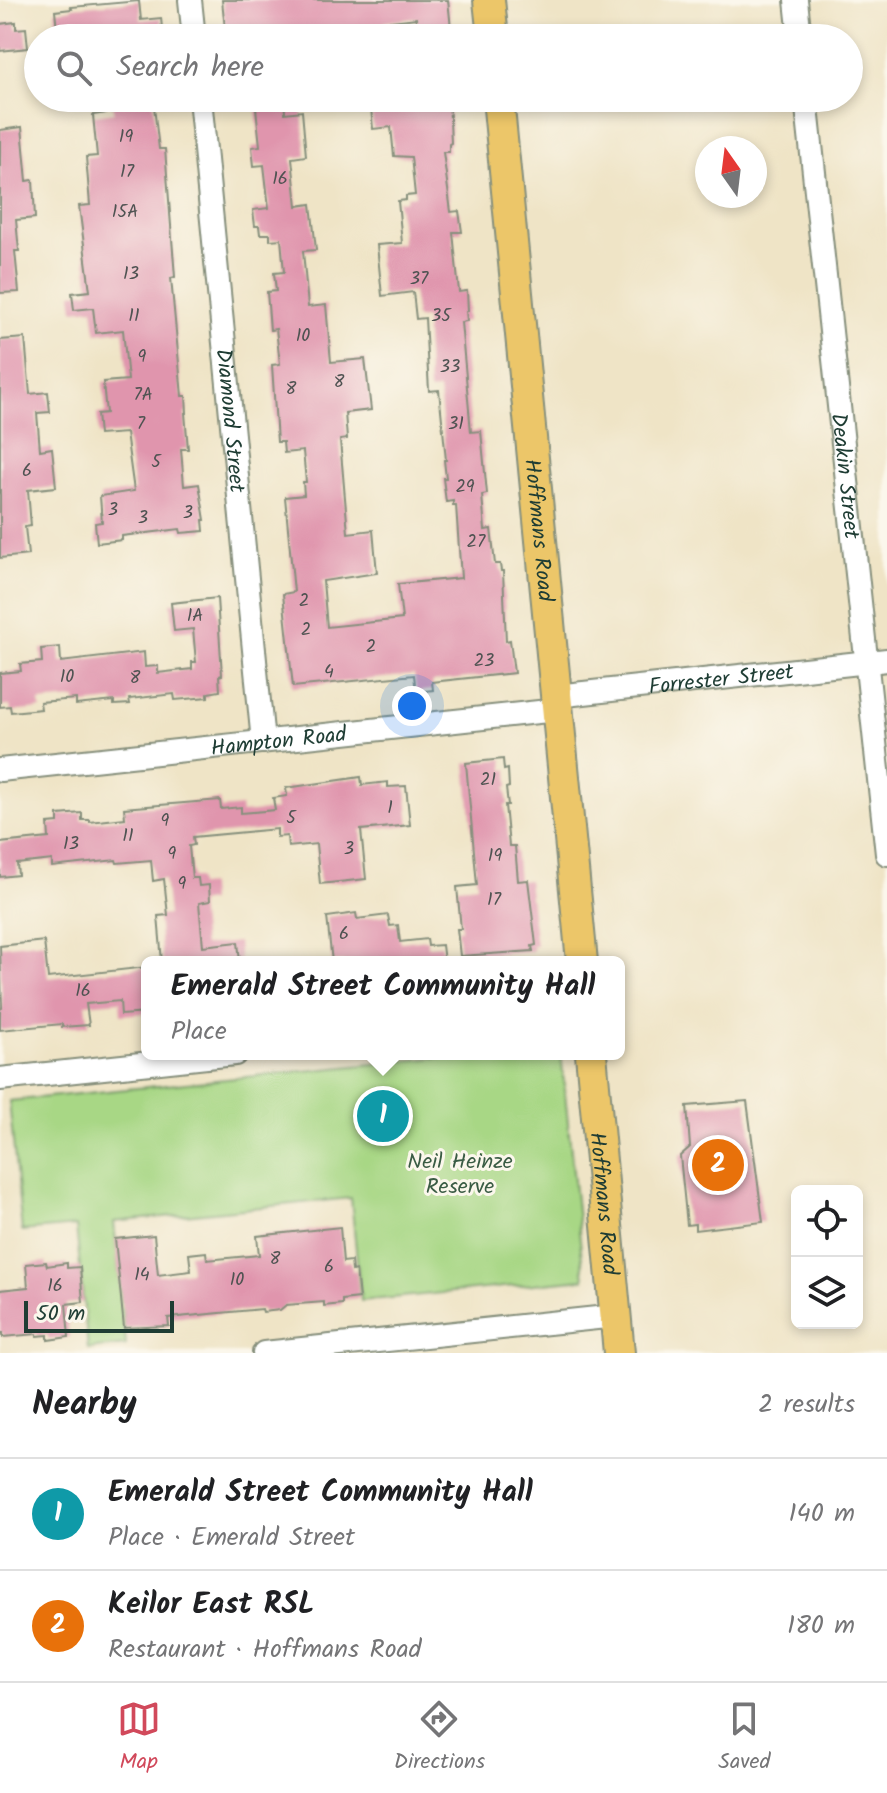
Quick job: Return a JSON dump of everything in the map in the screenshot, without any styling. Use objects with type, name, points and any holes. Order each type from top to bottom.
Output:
[{"type":"main road","points":[[489,0],[492,24]]},
{"type":"main road","name":"Hoffmans Road","points":[[499,112],[581,956]]},
{"type":"main road","name":"Hoffmans Road","points":[[592,1060],[619,1353]]},
{"type":"street","points":[[190,0],[193,24]]},
{"type":"street","points":[[796,0],[799,24]]},
{"type":"street","name":"Diamond Street","points":[[201,112],[263,742]]},
{"type":"street","name":"Deakin Street","points":[[808,112],[877,661],[887,854]]},
{"type":"street","name":"Forrester Street","points":[[557,703],[877,661]]},
{"type":"street","name":"Hampton Road","points":[[0,770],[263,742],[557,703]]},
{"type":"street","points":[[0,1079],[179,1060]]},
{"type":"street","points":[[264,1353],[616,1316]]},
{"type":"green space","name":"Neil Heinze Reserve","points":[[412,1060],[562,1060],[584,1279],[361,1301],[351,1198],[114,1222],[126,1345],[88,1349],[76,1226],[22,1231],[9,1101]]},
{"type":"building","points":[[222,0],[448,0],[451,24],[417,24],[416,18],[384,24],[225,24]]},
{"type":"building","points":[[139,1],[141,20],[161,18],[162,24],[56,24],[55,11]]},
{"type":"building","points":[[16,22],[16,29],[24,28],[24,48],[0,51],[0,24]]},
{"type":"building","points":[[155,112],[159,149],[165,149],[175,277],[171,278],[182,396],[186,396],[187,413],[188,449],[181,449],[184,486],[199,484],[204,531],[181,533],[180,529],[122,536],[122,540],[97,543],[95,523],[102,522],[100,496],[134,491],[126,433],[99,435],[97,414],[106,413],[103,382],[128,380],[123,330],[96,333],[93,308],[74,310],[72,293],[90,291],[79,206],[90,205],[86,157],[97,156],[93,115]]},
{"type":"building","points":[[256,112],[302,112],[306,156],[292,158],[297,206],[311,204],[316,250],[303,251],[308,307],[326,305],[331,362],[365,359],[371,410],[345,413],[347,439],[340,440],[348,533],[373,530],[377,573],[323,581],[327,627],[402,619],[398,584],[461,578],[456,505],[453,501],[446,502],[443,478],[446,478],[446,460],[439,390],[429,391],[425,318],[416,319],[413,292],[382,296],[377,245],[402,243],[398,201],[415,195],[411,157],[394,156],[391,127],[373,129],[371,112],[450,112],[451,143],[449,152],[443,152],[451,212],[459,211],[462,232],[453,232],[459,292],[467,291],[467,321],[461,322],[471,432],[481,431],[487,494],[482,495],[485,530],[491,529],[495,564],[500,564],[503,571],[506,641],[510,640],[514,673],[432,682],[433,690],[416,692],[414,675],[293,687],[283,594],[294,592],[285,497],[304,495],[303,482],[306,482],[303,451],[284,453],[283,442],[277,442],[272,365],[280,364],[276,329],[270,330],[267,292],[276,291],[274,273],[284,272],[281,239],[270,240],[270,234],[260,234],[259,226],[255,226],[253,210],[269,208],[264,165],[254,166],[252,147],[260,146]]},
{"type":"building","points":[[22,127],[27,181],[33,180],[35,218],[16,220],[19,292],[0,293],[0,130]]},
{"type":"building","points":[[25,338],[30,394],[48,392],[50,412],[37,413],[40,450],[52,448],[56,487],[28,490],[31,526],[25,527],[28,555],[0,558],[0,340]]},
{"type":"building","points":[[217,598],[222,675],[219,676],[220,691],[208,693],[208,697],[175,700],[174,694],[129,699],[130,704],[114,705],[114,701],[76,705],[76,699],[40,702],[41,709],[11,712],[10,706],[0,707],[0,673],[21,671],[20,664],[42,662],[41,649],[60,647],[61,662],[144,652],[145,667],[158,666],[158,673],[192,669],[192,662],[196,662],[193,629],[174,631],[171,603]]},
{"type":"building","points":[[503,759],[504,770],[508,769],[508,805],[505,805],[509,846],[515,846],[518,881],[528,880],[536,945],[532,946],[533,951],[460,956],[457,887],[477,885],[466,763]]},
{"type":"building","points":[[361,777],[362,785],[388,782],[388,787],[406,786],[410,825],[361,830],[366,879],[320,884],[316,844],[288,847],[287,836],[277,837],[277,829],[193,837],[194,845],[189,846],[192,878],[198,878],[199,886],[209,885],[210,901],[199,903],[203,946],[238,942],[239,956],[161,956],[158,916],[168,915],[164,879],[153,881],[151,860],[117,863],[116,860],[52,867],[52,860],[17,864],[18,875],[0,877],[0,843],[49,838],[48,824],[58,823],[58,815],[82,813],[82,820],[90,822],[125,818],[124,808],[220,800],[221,809],[241,807],[241,813],[275,810],[273,798],[287,796],[286,788]]},
{"type":"building","points":[[356,913],[357,919],[388,915],[390,926],[398,925],[400,942],[427,939],[428,946],[442,945],[443,956],[331,956],[327,917]]},
{"type":"building","points":[[44,941],[48,978],[141,968],[141,1013],[121,1015],[120,1001],[86,1004],[89,1025],[62,1027],[62,1024],[0,1030],[0,946]]},
{"type":"building","points":[[380,1091],[408,1130],[360,1135]]},
{"type":"building","points":[[747,1101],[763,1222],[695,1230],[695,1224],[687,1225],[680,1156],[690,1147],[687,1106]]},
{"type":"building","points":[[340,1227],[343,1262],[351,1261],[352,1271],[356,1270],[359,1298],[324,1306],[324,1302],[286,1305],[280,1310],[263,1312],[262,1309],[168,1318],[169,1326],[124,1328],[115,1239],[154,1235],[158,1275],[191,1271],[189,1254],[206,1252],[207,1260],[259,1255],[257,1236]]},
{"type":"building","points":[[46,1262],[47,1266],[67,1263],[67,1268],[80,1267],[83,1302],[66,1304],[69,1337],[48,1340],[48,1335],[37,1334],[3,1337],[0,1333],[0,1290],[28,1287],[26,1264]]},
{"type":"place","name":"Emerald Street Community Hall","points":[[383,1116]]},
{"type":"place","name":"Keilor East RSL","points":[[718,1165]]}]
